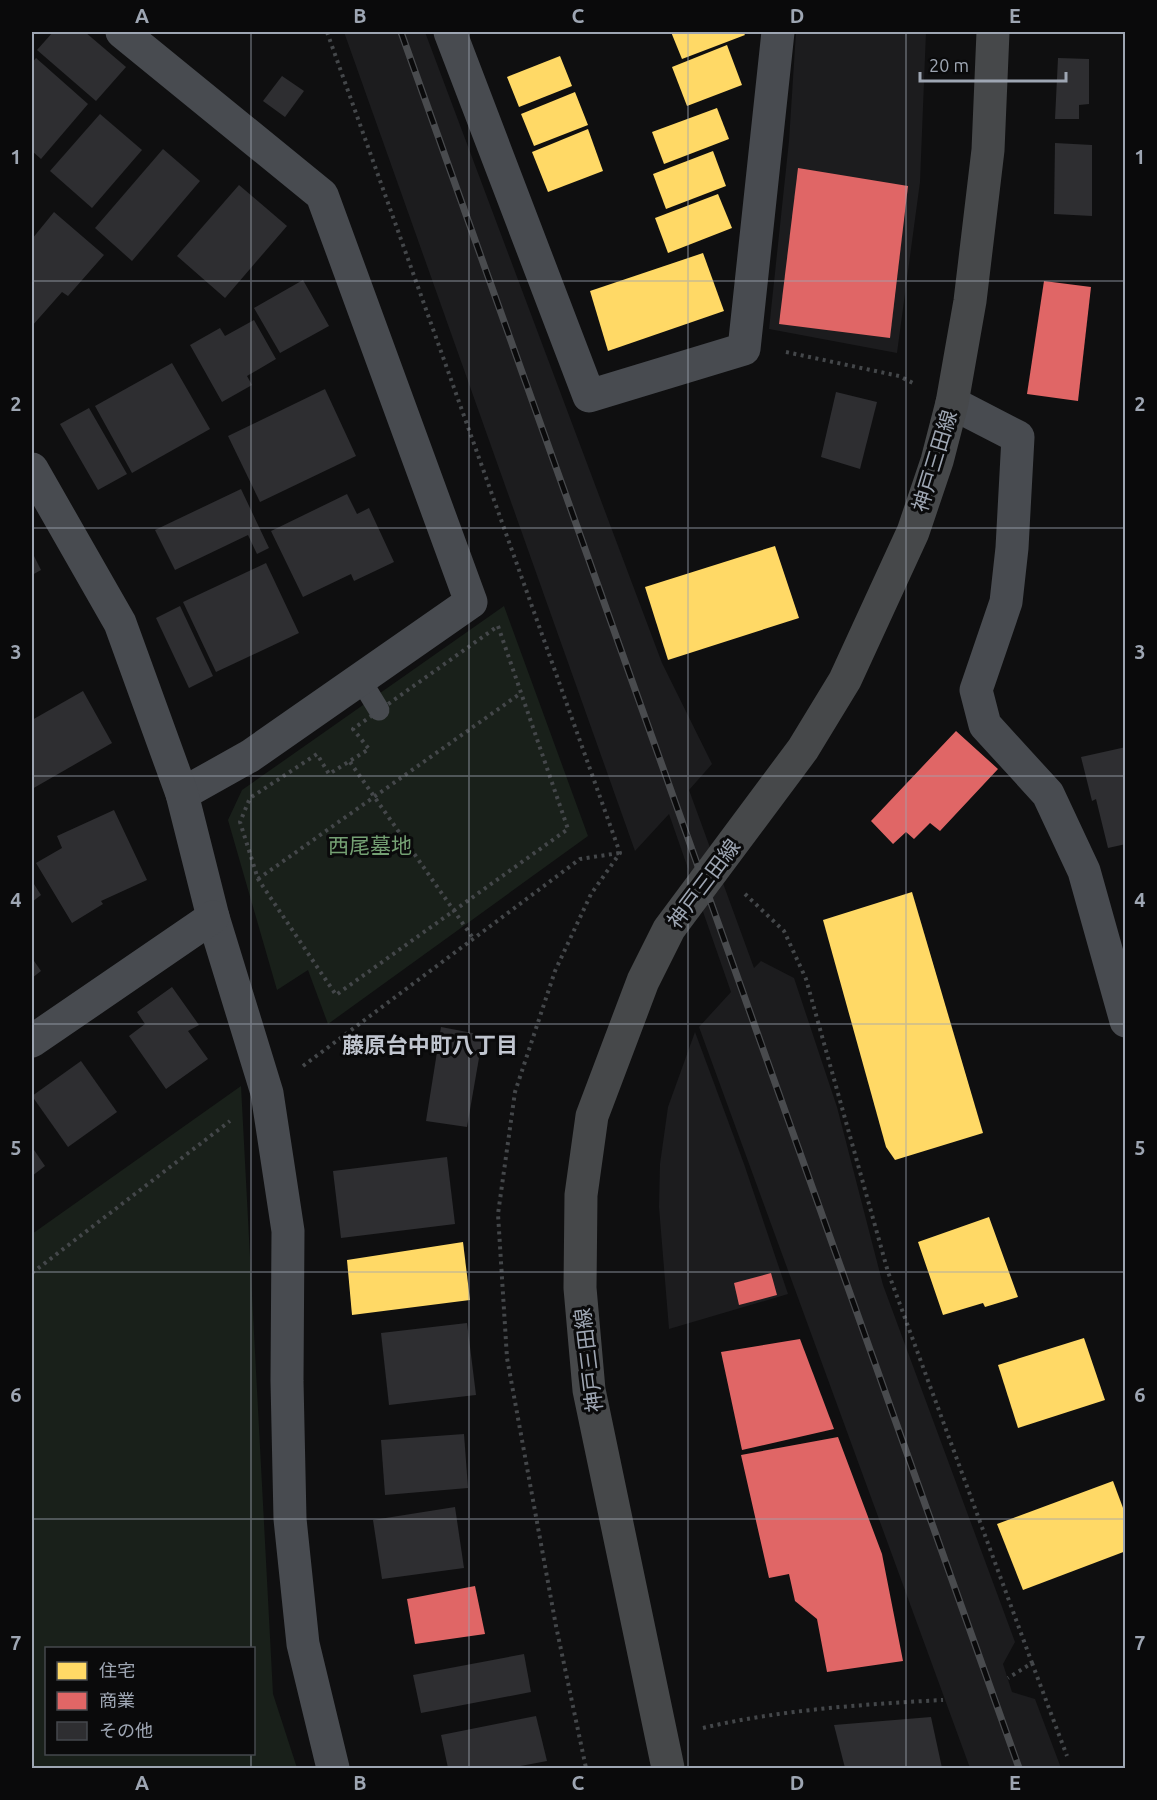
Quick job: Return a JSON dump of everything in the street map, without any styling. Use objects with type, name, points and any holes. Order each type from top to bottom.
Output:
[{"type":"main road","name":"神戸三田線","points":[[665,1753],[589,1390],[580,1288],[581,1195],[592,1116],[643,981],[669,929],[803,749],[845,680],[913,532],[937,461],[952,404],[970,301],[986,160],[993,32]]},
{"type":"street","points":[[122,32],[322,195],[471,602],[250,756],[182,794]]},
{"type":"street","points":[[450,32],[589,396],[744,349],[778,32]]},
{"type":"street","points":[[952,404],[1018,437],[1012,548],[1006,602],[976,690],[985,725],[1048,794],[1084,871],[1125,1021]]},
{"type":"street","points":[[32,469],[120,623],[182,794],[213,917],[267,1092],[288,1231],[287,1381],[290,1519],[303,1644],[333,1768]]},
{"type":"street","points":[[32,1041],[213,917]]},
{"type":"lane","points":[[360,679],[380,710]]},
{"type":"path","points":[[327,32],[620,853]]},
{"type":"path","points":[[744,349],[763,347],[899,376],[952,404]]},
{"type":"path","points":[[498,626],[568,829],[336,995],[258,879],[240,822],[250,798],[317,754],[330,774],[369,749],[353,729],[380,710],[498,626]]},
{"type":"path","points":[[258,879],[521,693]]},
{"type":"path","points":[[350,762],[473,938]]},
{"type":"path","points":[[305,1065],[580,859],[620,853]]},
{"type":"path","points":[[586,1768],[555,1626],[507,1358],[498,1214],[515,1092],[555,970],[591,894],[620,853]]},
{"type":"path","points":[[717,867],[784,931],[806,979],[888,1272],[1068,1756]]},
{"type":"path","points":[[32,1273],[267,1092]]},
{"type":"path","points":[[1008,1678],[1032,1663]]},
{"type":"path","points":[[665,1753],[738,1720],[897,1702],[943,1700]]},
{"type":"shaded area","points":[[344,32],[425,32],[662,663],[712,764],[689,790],[754,968],[761,961],[794,978],[837,1107],[883,1285],[1015,1642],[1003,1664],[1012,1692],[1035,1699],[1061,1768],[970,1768],[699,1027],[731,992],[669,814],[635,851]]},
{"type":"shaded area","points":[[796,32],[926,32],[920,182],[897,353],[769,329],[789,141]]},
{"type":"shaded area","points":[[695,1032],[744,1164],[788,1294],[669,1329],[659,1207],[660,1164],[668,1107]]},
{"type":"green space","name":"西尾墓地","points":[[504,606],[588,836],[328,1024],[308,970],[277,990],[228,820],[242,790]]},
{"type":"green space","points":[[241,1086],[273,1694],[297,1768],[32,1768],[32,1234]]},
{"type":"building: 住宅","points":[[671,32],[743,32],[745,35],[682,59]]},
{"type":"building: 住宅","points":[[727,45],[742,85],[687,106],[672,67]]},
{"type":"building: 住宅","points":[[560,56],[572,86],[519,107],[507,77]]},
{"type":"building: 住宅","points":[[575,92],[588,125],[534,146],[521,114]]},
{"type":"building: 住宅","points":[[717,108],[729,139],[664,164],[652,132]]},
{"type":"building: 住宅","points":[[588,129],[603,171],[548,192],[532,152]]},
{"type":"building: 住宅","points":[[713,151],[726,186],[666,209],[653,174]]},
{"type":"building: 住宅","points":[[718,194],[732,228],[668,253],[655,218]]},
{"type":"building: 住宅","points":[[703,253],[724,311],[608,351],[590,291]]},
{"type":"building: 住宅","points":[[775,546],[799,618],[668,660],[645,587]]},
{"type":"building: 住宅","points":[[912,892],[983,1133],[895,1160],[886,1147],[823,920]]},
{"type":"building: 住宅","points":[[989,1217],[1018,1297],[985,1307],[983,1303],[943,1315],[918,1242]]},
{"type":"building: 住宅","points":[[463,1242],[470,1300],[352,1315],[347,1260]]},
{"type":"building: 住宅","points":[[1084,1338],[1105,1400],[1018,1428],[998,1365]]},
{"type":"building: 住宅","points":[[1113,1481],[1126,1516],[1126,1551],[1023,1590],[997,1524]]},
{"type":"building: 商業","points":[[798,168],[908,186],[890,338],[779,324]]},
{"type":"building: 商業","points":[[1044,281],[1091,287],[1078,401],[1027,394]]},
{"type":"building: 商業","points":[[956,731],[998,769],[940,831],[930,823],[914,839],[906,832],[893,844],[871,821]]},
{"type":"building: 商業","points":[[771,1273],[777,1295],[739,1305],[734,1283]]},
{"type":"building: 商業","points":[[800,1339],[834,1429],[742,1450],[721,1352]]},
{"type":"building: 商業","points":[[838,1437],[882,1554],[903,1661],[827,1672],[817,1619],[795,1601],[789,1574],[769,1578],[741,1455]]},
{"type":"building: 商業","points":[[475,1586],[485,1634],[415,1644],[407,1599]]},
{"type":"building: その他","points":[[53,32],[85,32],[126,67],[96,101],[37,50]]},
{"type":"building: その他","points":[[36,58],[88,104],[41,159],[32,151],[32,63]]},
{"type":"building: その他","points":[[1058,58],[1089,59],[1089,104],[1079,105],[1079,119],[1055,119]]},
{"type":"building: その他","points":[[282,76],[304,91],[285,117],[263,101]]},
{"type":"building: その他","points":[[100,114],[142,150],[92,208],[50,171]]},
{"type":"building: その他","points":[[1055,143],[1092,145],[1092,216],[1054,214]]},
{"type":"building: その他","points":[[163,149],[200,181],[132,261],[95,228]]},
{"type":"building: その他","points":[[239,185],[287,226],[225,298],[177,256]]},
{"type":"building: その他","points":[[54,212],[104,255],[68,296],[62,292],[32,326],[32,239]]},
{"type":"building: その他","points":[[303,280],[329,326],[280,353],[254,308]]},
{"type":"building: その他","points":[[254,320],[276,359],[247,376],[252,385],[222,402],[190,345],[220,328],[225,336]]},
{"type":"building: その他","points":[[172,363],[210,429],[132,473],[95,406]]},
{"type":"building: その他","points":[[325,389],[356,456],[260,502],[228,436]]},
{"type":"building: その他","points":[[836,392],[877,402],[860,469],[821,457]]},
{"type":"building: その他","points":[[89,408],[127,474],[98,490],[60,424]]},
{"type":"building: その他","points":[[241,489],[269,548],[257,554],[248,535],[175,570],[155,530]]},
{"type":"building: その他","points":[[347,494],[357,514],[369,508],[394,562],[354,581],[351,574],[303,597],[271,531]]},
{"type":"building: その他","points":[[32,552],[41,570],[32,575]]},
{"type":"building: その他","points":[[266,563],[299,633],[216,672],[183,602]]},
{"type":"building: その他","points":[[180,606],[213,676],[189,688],[156,618]]},
{"type":"building: その他","points":[[83,691],[112,743],[32,789],[32,720]]},
{"type":"building: その他","points":[[1126,747],[1126,844],[1108,848],[1096,799],[1092,801],[1081,757]]},
{"type":"building: その他","points":[[114,810],[147,880],[101,901],[103,904],[72,923],[36,863],[62,848],[57,836]]},
{"type":"building: その他","points":[[32,881],[41,895],[32,902]]},
{"type":"building: その他","points":[[32,958],[41,971],[32,978]]},
{"type":"building: その他","points":[[172,987],[199,1025],[188,1031],[208,1059],[166,1089],[129,1036],[145,1024],[137,1012]]},
{"type":"building: その他","points":[[441,1027],[483,1035],[467,1127],[426,1121]]},
{"type":"building: その他","points":[[81,1061],[117,1112],[68,1147],[32,1096]]},
{"type":"building: その他","points":[[32,1147],[45,1166],[32,1176]]},
{"type":"building: その他","points":[[447,1157],[455,1224],[341,1238],[333,1171]]},
{"type":"building: その他","points":[[467,1323],[476,1395],[389,1405],[381,1333]]},
{"type":"building: その他","points":[[464,1434],[468,1488],[385,1495],[381,1440]]},
{"type":"building: その他","points":[[455,1507],[464,1568],[382,1579],[373,1520]]},
{"type":"building: その他","points":[[524,1654],[531,1692],[421,1713],[413,1675]]},
{"type":"building: その他","points":[[536,1716],[547,1761],[510,1768],[448,1768],[441,1735]]},
{"type":"building: その他","points":[[931,1717],[942,1768],[845,1768],[834,1725]]},
{"type":"railway","points":[[401,32],[1019,1768]]},
{"type":"district","name":"藤原台中町八丁目","points":[[430,1045]]}]
